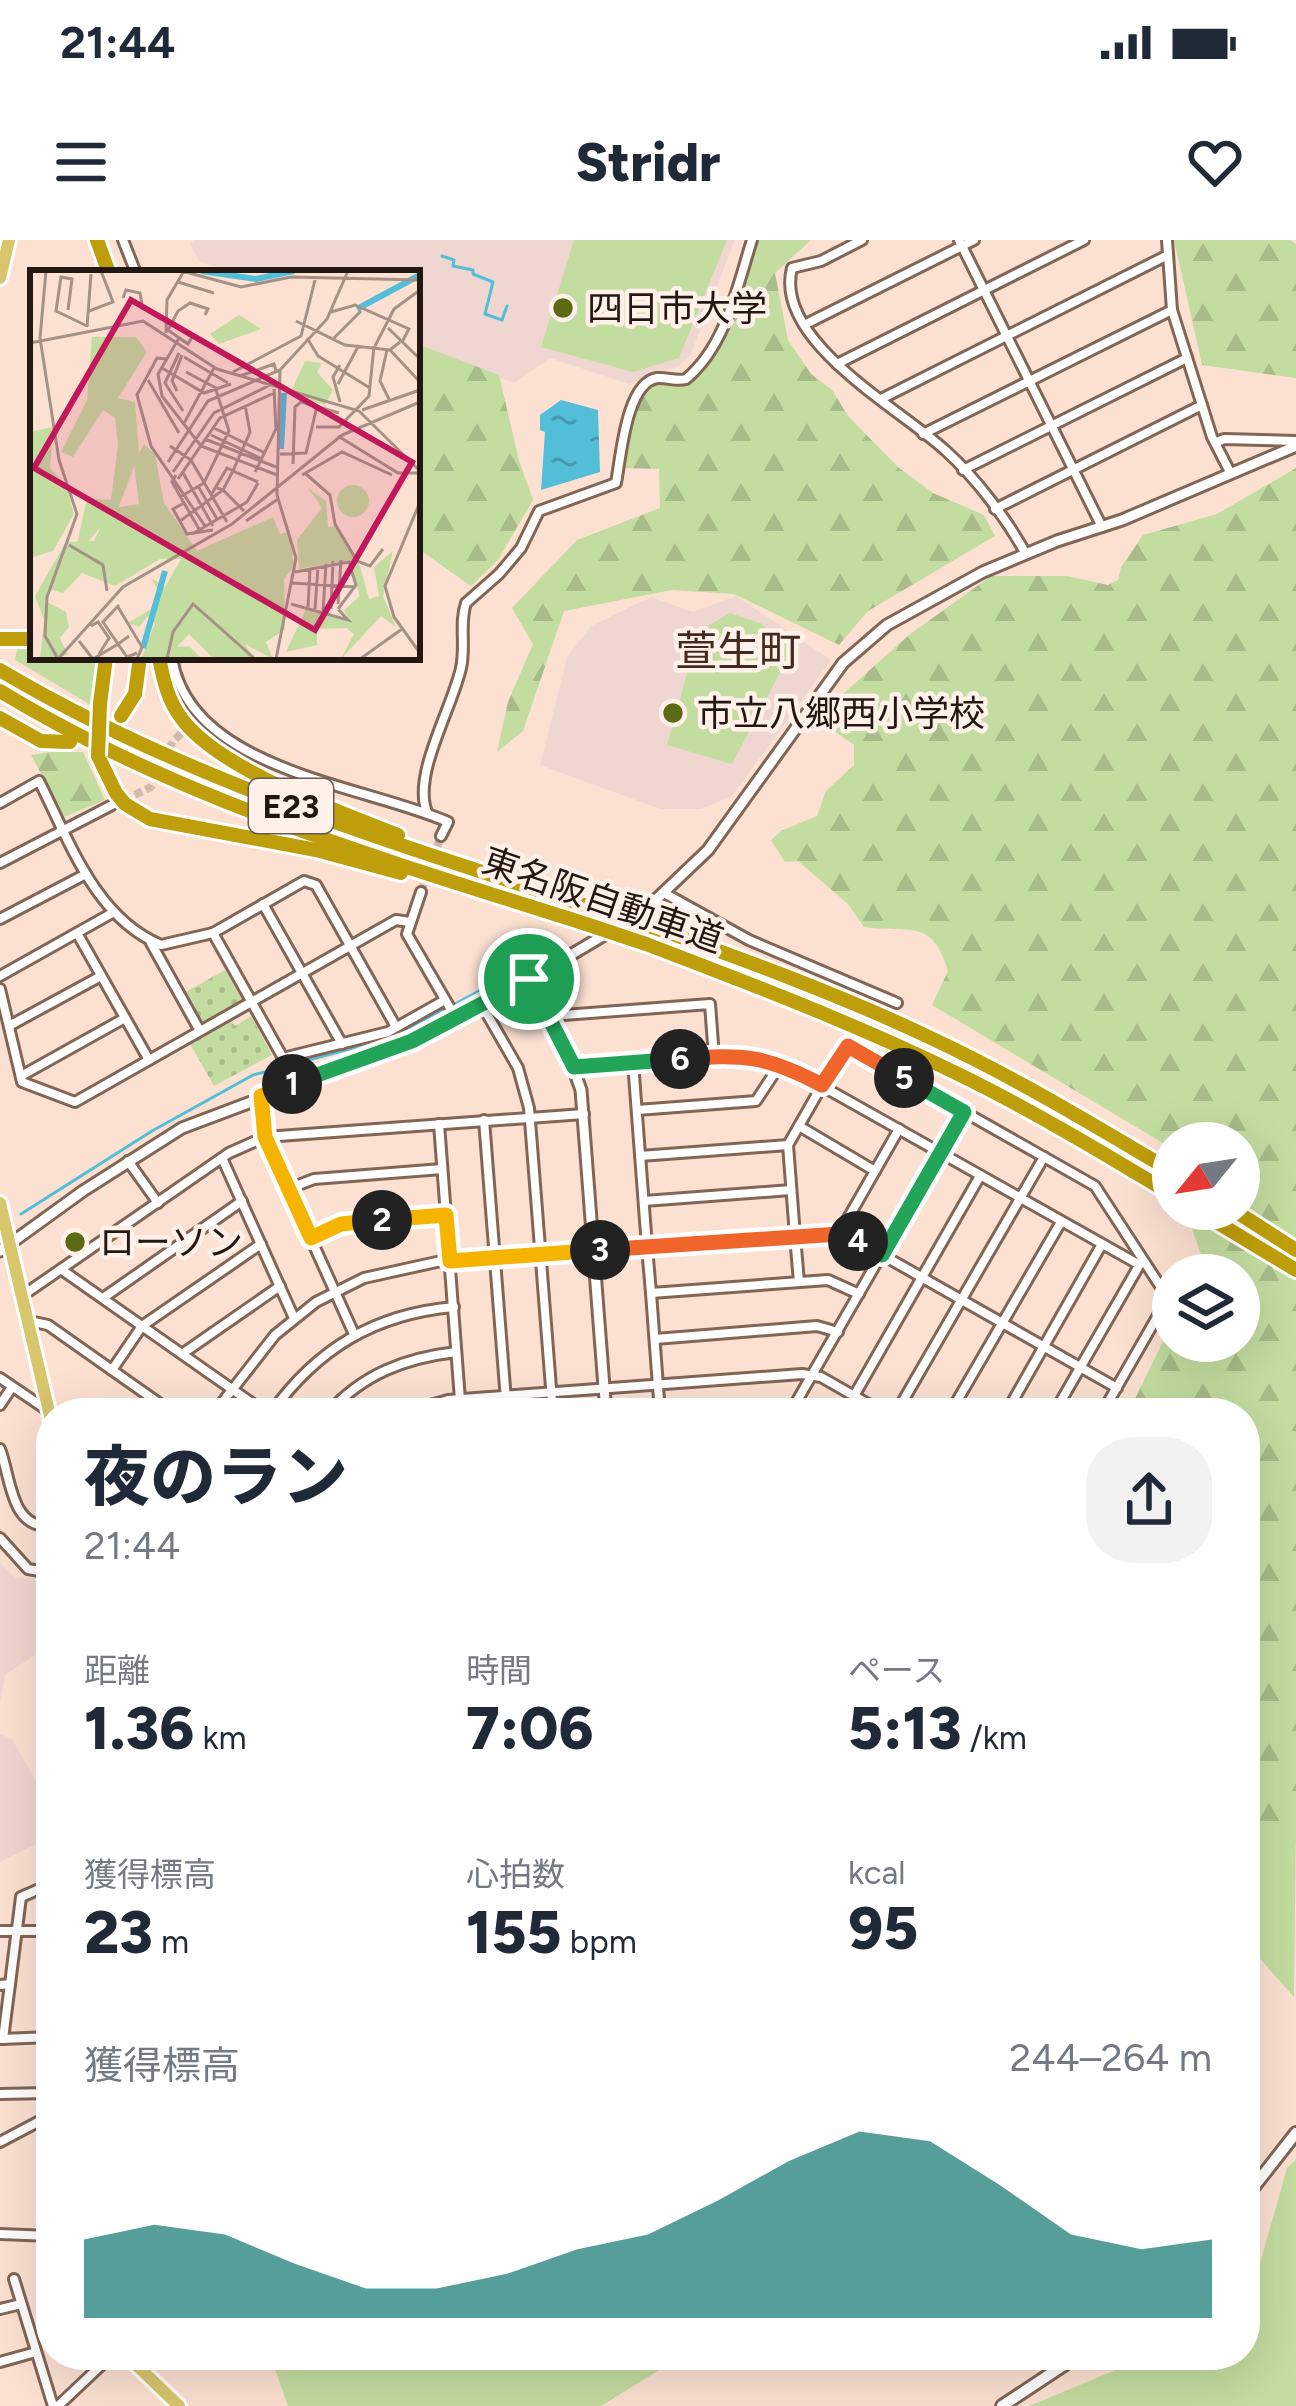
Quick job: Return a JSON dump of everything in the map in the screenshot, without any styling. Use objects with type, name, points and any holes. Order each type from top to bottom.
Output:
[{"type":"highway","points":[[98,240],[109,270]]},
{"type":"highway","points":[[107,240],[118,270]]},
{"type":"highway","points":[[106,660],[98,756],[125,804],[150,819],[316,850],[517,902]]},
{"type":"highway","points":[[121,716],[135,694],[140,660]]},
{"type":"highway","points":[[160,660],[175,709],[195,735],[228,758],[336,809],[525,886]]},
{"type":"highway","name":"東名阪自動車道","points":[[0,670],[86,718],[231,783],[803,982],[934,1039],[1152,1160]]},
{"type":"highway","name":"東名阪自動車道","points":[[0,691],[96,742],[207,792],[311,832],[646,944],[807,1006],[962,1076],[1152,1183]]},
{"type":"highway","points":[[0,718],[41,741],[70,742]]},
{"type":"highway","points":[[1260,1227],[1296,1250]]},
{"type":"highway","points":[[1230,1230],[1296,1270]]},
{"type":"main road","points":[[0,278],[9,240]]},
{"type":"main road","points":[[0,1203],[4,1247],[46,1398]]},
{"type":"main road","points":[[1260,2179],[1296,2133]]},
{"type":"main road","points":[[141,2370],[178,2406]]},
{"type":"main road","points":[[1002,2406],[1056,2370]]},
{"type":"street","points":[[123,240],[135,270]]},
{"type":"street","points":[[427,812],[422,798],[424,775],[463,662],[466,603],[521,548],[539,511],[616,482],[626,425],[640,389],[659,378],[686,379],[717,343],[752,240]]},
{"type":"street","points":[[862,240],[820,261],[792,268],[791,296],[804,325],[837,364],[948,452],[1025,554]]},
{"type":"street","points":[[804,325],[974,240]]},
{"type":"street","points":[[837,364],[1084,240]]},
{"type":"street","points":[[1166,240],[1172,310],[1202,405],[1230,472]]},
{"type":"street","points":[[961,243],[1102,527]]},
{"type":"street","points":[[881,399],[1168,255]]},
{"type":"street","points":[[923,434],[1172,310]]},
{"type":"street","points":[[963,470],[1187,358]]},
{"type":"street","points":[[995,509],[1202,405]]},
{"type":"street","points":[[1217,442],[1296,444]]},
{"type":"street","points":[[286,1063],[450,1009],[483,1006],[611,932],[664,893],[709,850],[833,675],[880,629],[1025,554],[1102,527],[1296,444]]},
{"type":"street","points":[[173,660],[176,677],[198,718],[286,769],[448,822],[441,836]]},
{"type":"street","points":[[0,801],[39,781],[86,874],[114,912],[161,945],[213,933],[304,881],[316,885],[396,1027]]},
{"type":"street","points":[[0,863],[112,806]]},
{"type":"street","points":[[0,919],[86,874]]},
{"type":"street","points":[[421,892],[407,934],[450,1009]]},
{"type":"street","points":[[664,893],[749,940],[897,1004]]},
{"type":"street","points":[[263,904],[342,1044]]},
{"type":"street","points":[[0,976],[114,912]]},
{"type":"street","points":[[0,989],[22,1082],[75,1102],[396,920],[410,922]]},
{"type":"street","points":[[77,933],[149,1060]]},
{"type":"street","points":[[213,933],[297,1083]]},
{"type":"street","points":[[150,940],[200,1031]]},
{"type":"street","points":[[9,1027],[101,976]]},
{"type":"street","points":[[529,979],[574,1067],[584,1114],[605,1398]]},
{"type":"street","points":[[550,1016],[710,1004],[714,1057]]},
{"type":"street","points":[[483,1006],[518,1068],[530,1118],[552,1398]]},
{"type":"street","points":[[4,1247],[182,1127],[412,1041],[450,1009]]},
{"type":"street","points":[[21,1076],[125,1018]]},
{"type":"street","points":[[799,1282],[788,1145],[848,1046],[1095,1186],[1168,1298],[1111,1398]]},
{"type":"street","points":[[574,1067],[747,1056],[781,1063],[1141,1263]]},
{"type":"street","points":[[633,1063],[659,1398]]},
{"type":"street","points":[[637,1110],[756,1101],[781,1063]]},
{"type":"street","points":[[261,1096],[265,1137],[354,1334]]},
{"type":"street","points":[[799,1398],[964,1112]]},
{"type":"street","points":[[21,1297],[222,1158],[265,1137],[584,1114]]},
{"type":"street","points":[[484,1120],[506,1398]]},
{"type":"street","points":[[439,1124],[460,1398]]},
{"type":"street","points":[[799,1126],[875,1171]]},
{"type":"street","points":[[839,1234],[899,1129]]},
{"type":"street","points":[[640,1156],[788,1145]]},
{"type":"street","points":[[905,1398],[1044,1157]]},
{"type":"street","points":[[222,1158],[294,1318]]},
{"type":"street","points":[[128,1161],[158,1203]]},
{"type":"street","points":[[288,1189],[314,1179],[442,1169]]},
{"type":"street","points":[[854,1396],[980,1176]]},
{"type":"street","points":[[644,1201],[791,1190]]},
{"type":"street","points":[[104,1298],[242,1201]]},
{"type":"street","points":[[311,1238],[345,1223],[446,1215]]},
{"type":"street","points":[[959,1398],[1061,1222]]},
{"type":"street","points":[[225,1398],[261,1349],[294,1318],[334,1292],[380,1273],[450,1261],[839,1234],[1117,1388]]},
{"type":"street","points":[[112,1370],[142,1326],[261,1244]]},
{"type":"street","points":[[1015,1398],[1102,1244]]},
{"type":"street","points":[[1062,1398],[1141,1263]]},
{"type":"street","points":[[62,1270],[245,1398]]},
{"type":"street","points":[[651,1293],[834,1281],[859,1294]]},
{"type":"street","points":[[182,1354],[280,1286]]},
{"type":"street","points":[[281,1398],[308,1367],[354,1334],[400,1316],[454,1307]]},
{"type":"street","points":[[27,1321],[48,1325],[152,1398]]},
{"type":"street","points":[[655,1340],[818,1326],[838,1332]]},
{"type":"street","points":[[344,1398],[389,1367],[456,1352]]},
{"type":"street","points":[[472,1398],[813,1374],[858,1398]]},
{"type":"street","points":[[0,1378],[36,1405]]},
{"type":"street","points":[[0,1405],[12,1387]]},
{"type":"street","points":[[0,1449],[22,1515],[36,1524]]},
{"type":"street","points":[[0,1538],[28,1569],[36,1571]]},
{"type":"street","points":[[36,1891],[21,1898],[5,1984],[2,2038],[36,2037]]},
{"type":"street","points":[[0,1931],[36,1930]]},
{"type":"street","points":[[0,2094],[36,2093]]},
{"type":"street","points":[[0,2142],[36,2122]]},
{"type":"street","points":[[0,2234],[36,2235]]},
{"type":"street","points":[[0,2362],[36,2352],[14,2279]]},
{"type":"street","points":[[0,2309],[21,2304]]},
{"type":"street","points":[[43,2370],[56,2406],[96,2370]]},
{"type":"shaded area","name":"四日市大学","points":[[194,240],[735,240],[690,356],[678,366],[629,384],[550,358],[514,383],[420,345],[420,270],[219,270],[199,261],[190,244]]},
{"type":"shaded area","name":"市立八郷西小学校","points":[[736,596],[831,660],[732,796],[701,809],[660,809],[540,765],[567,657],[591,626],[651,597],[693,612]]},
{"type":"shaded area","points":[[0,1563],[16,1578],[36,1579],[36,1654],[5,1675],[0,1702]]},
{"type":"shaded area","points":[[0,1734],[12,1739],[36,1781],[36,1844],[0,1862]]},
{"type":"green space","points":[[574,240],[727,240],[679,358],[633,372],[541,347]]},
{"type":"green space","points":[[757,240],[811,240],[775,273],[788,340],[811,374],[832,390],[848,416],[898,467],[933,493],[984,515],[995,536],[868,611],[839,645],[734,594],[672,590],[564,611],[523,731],[497,752],[508,702],[533,644],[512,608],[577,540],[660,508],[659,469],[624,468],[635,407],[649,388],[686,382],[701,372],[728,326]]},
{"type":"green space","points":[[1174,240],[1290,240],[1296,244],[1296,378],[1202,365]]},
{"type":"green space","points":[[420,345],[499,375],[533,500],[498,560],[471,586],[420,550]]},
{"type":"green space","points":[[1296,468],[1296,1842],[1260,1821],[1260,1398],[1135,1398],[1153,1362],[1260,1362],[1260,1254],[1201,1254],[1192,1230],[1260,1230],[1260,1122],[1152,1122],[1152,1136],[932,1005],[948,971],[934,942],[916,931],[864,927],[848,904],[798,861],[785,862],[771,840],[817,816],[826,791],[854,765],[854,745],[816,718],[909,635],[991,576],[1067,576],[1108,585],[1118,580],[1121,567],[1143,535],[1217,514]]},
{"type":"green space","points":[[730,613],[760,623],[793,648],[732,764],[667,745],[699,631]]},
{"type":"green space","points":[[17,649],[30,649],[30,660],[97,660],[91,705],[15,660]]},
{"type":"green space","points":[[83,752],[105,800],[64,817],[31,755]]},
{"type":"green space","points":[[225,970],[242,1000],[204,1021],[199,1019],[184,993]]},
{"type":"green space","points":[[251,1016],[272,1055],[214,1086],[189,1042],[230,1019],[235,1026]]},
{"type":"green space","points":[[1260,1800],[1296,1818],[1294,1997],[1260,1959]]},
{"type":"green space","points":[[1296,2159],[1296,2406],[1029,2406],[1116,2370],[1260,2370],[1260,2263],[1287,2168]]},
{"type":"green space","points":[[275,2370],[660,2370],[601,2406],[288,2406]]},
{"type":"water","points":[[561,400],[598,410],[600,472],[541,490],[545,432],[540,430],[540,415]]},
{"type":"waterway","points":[[442,256],[454,260],[453,266],[473,270],[493,282],[485,314],[502,320],[507,306]]},
{"type":"waterway","points":[[293,1064],[391,1038],[517,971]]},
{"type":"waterway","points":[[21,1214],[152,1131],[253,1075],[283,1067]]},
{"type":"tunnel","points":[[124,800],[151,787],[173,741],[195,721]]},
{"type":"tunnel","points":[[421,892],[441,836]]},
{"type":"place","name":"四日市大学","points":[[563,308]]},
{"type":"place","name":"市立八郷西小学校","points":[[673,713]]},
{"type":"place","name":"ローソン","points":[[75,1242]]},
{"type":"district","name":"萱生町","points":[[738,651]]},
{"type":"route","points":[[529,979],[574,1067],[747,1056],[781,1063],[822,1085],[848,1046],[964,1112],[882,1255],[839,1234],[450,1261],[446,1215],[345,1223],[311,1238],[265,1137],[261,1096],[412,1041],[529,979]]}]
